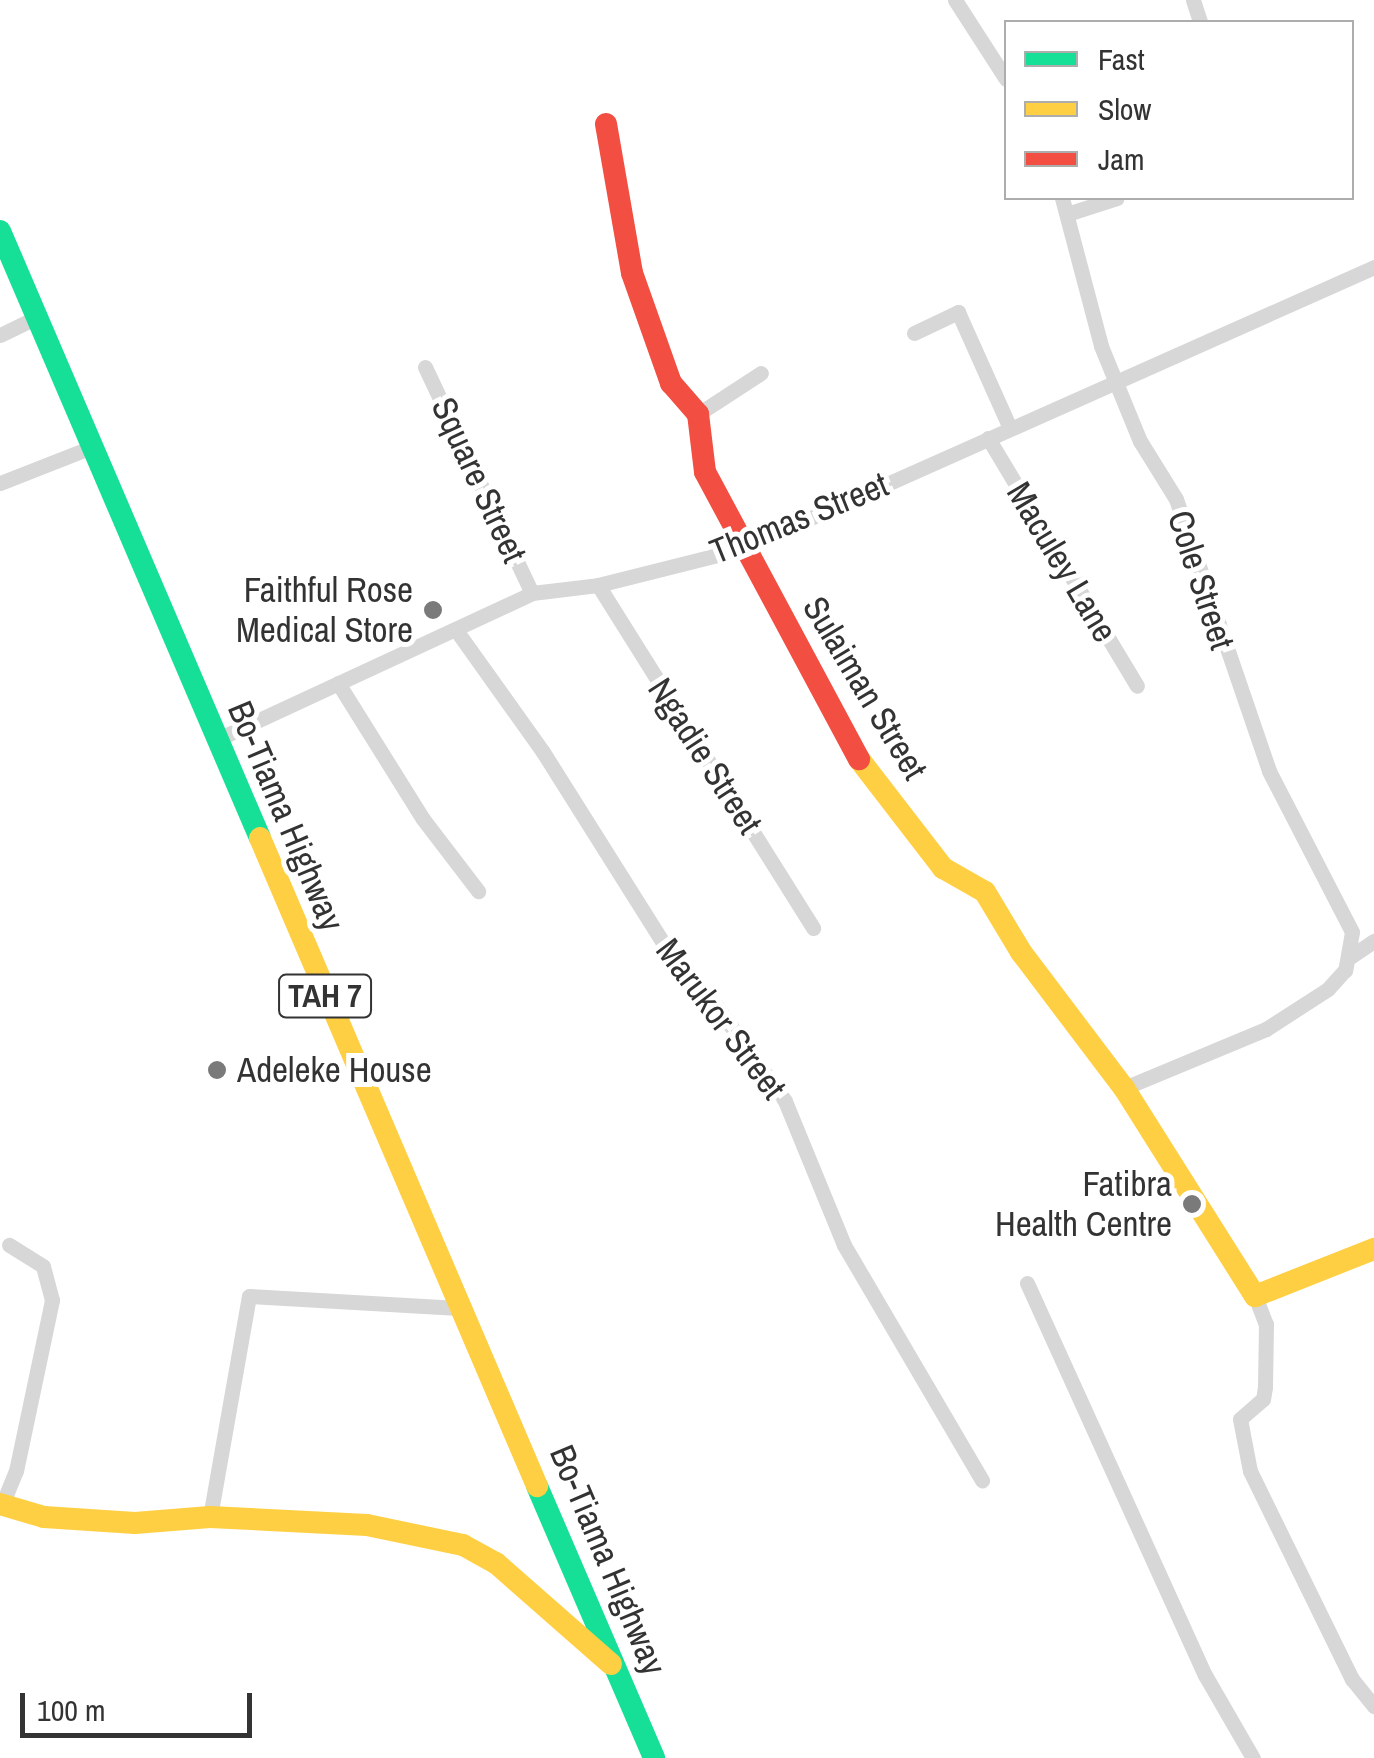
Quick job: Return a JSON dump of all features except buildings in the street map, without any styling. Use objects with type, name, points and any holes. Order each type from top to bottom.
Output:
[{"type":"main road","points":[[606,124],[632,273],[671,383],[698,414]]},
{"type":"main road","name":"Bo-Tiama Highway","points":[[0,231],[215,741],[654,1758]]},
{"type":"main road","name":"Sulaiman Street","points":[[698,414],[705,472],[740,549],[863,767],[944,868],[985,892],[1021,952],[1124,1088]]},
{"type":"main road","points":[[1124,1088],[1254,1296],[1374,1249]]},
{"type":"main road","points":[[1,1505],[44,1516],[134,1523],[210,1517],[367,1525],[463,1546],[496,1563],[617,1670]]},
{"type":"street","points":[[955,0],[1004,77]]},
{"type":"street","points":[[1064,206],[1104,200]]},
{"type":"street","name":"Cole Street","points":[[1064,206],[1100,346],[1140,441],[1176,499],[1269,771],[1352,932],[1350,957]]},
{"type":"street","name":"Thomas Street","points":[[215,741],[532,593],[598,585],[740,549],[1374,266]]},
{"type":"street","points":[[914,333],[958,312],[1010,428]]},
{"type":"street","points":[[0,336],[35,318]]},
{"type":"street","name":"Square Street","points":[[426,367],[532,593]]},
{"type":"street","points":[[698,414],[762,373]]},
{"type":"street","name":"Maculey Lane","points":[[988,438],[1137,686]]},
{"type":"street","points":[[0,483],[92,447]]},
{"type":"street","name":"Ngadie Street","points":[[598,585],[813,928]]},
{"type":"street","name":"Marukor Street","points":[[456,630],[542,752],[674,960],[717,1007],[786,1102],[844,1245],[982,1480]]},
{"type":"street","points":[[338,683],[423,819],[478,891]]},
{"type":"street","points":[[1124,1088],[1279,1022],[1338,981],[1350,957],[1374,941]]},
{"type":"street","points":[[1,1505],[16,1471],[52,1300],[43,1266],[9,1246]]},
{"type":"street","points":[[1028,1284],[1204,1676],[1253,1758]]},
{"type":"street","points":[[210,1517],[250,1296],[458,1308]]},
{"type":"street","points":[[1254,1296],[1266,1324],[1266,1387],[1262,1399],[1240,1419],[1250,1471],[1352,1679],[1374,1706]]},
{"type":"traffic: fast","points":[[0,231],[260,838]]},
{"type":"traffic: fast","points":[[537,1486],[654,1758]]},
{"type":"traffic: slow","points":[[859,759],[943,868],[985,892],[1021,952],[1124,1088],[1255,1296],[1374,1249]]},
{"type":"traffic: slow","points":[[260,838],[537,1486]]},
{"type":"traffic: slow","points":[[0,1504],[44,1517],[135,1523],[210,1517],[367,1525],[463,1545],[496,1563],[611,1664]]},
{"type":"traffic: jam","points":[[606,124],[632,273],[671,383],[698,414],[705,472],[859,759]]},
{"type":"place","name":"Faithful Rose Medical Store","points":[[433,610]]},
{"type":"place","name":"Adeleke House","points":[[217,1070]]},
{"type":"place","name":"Fatibra Health Centre","points":[[1192,1204]]}]
